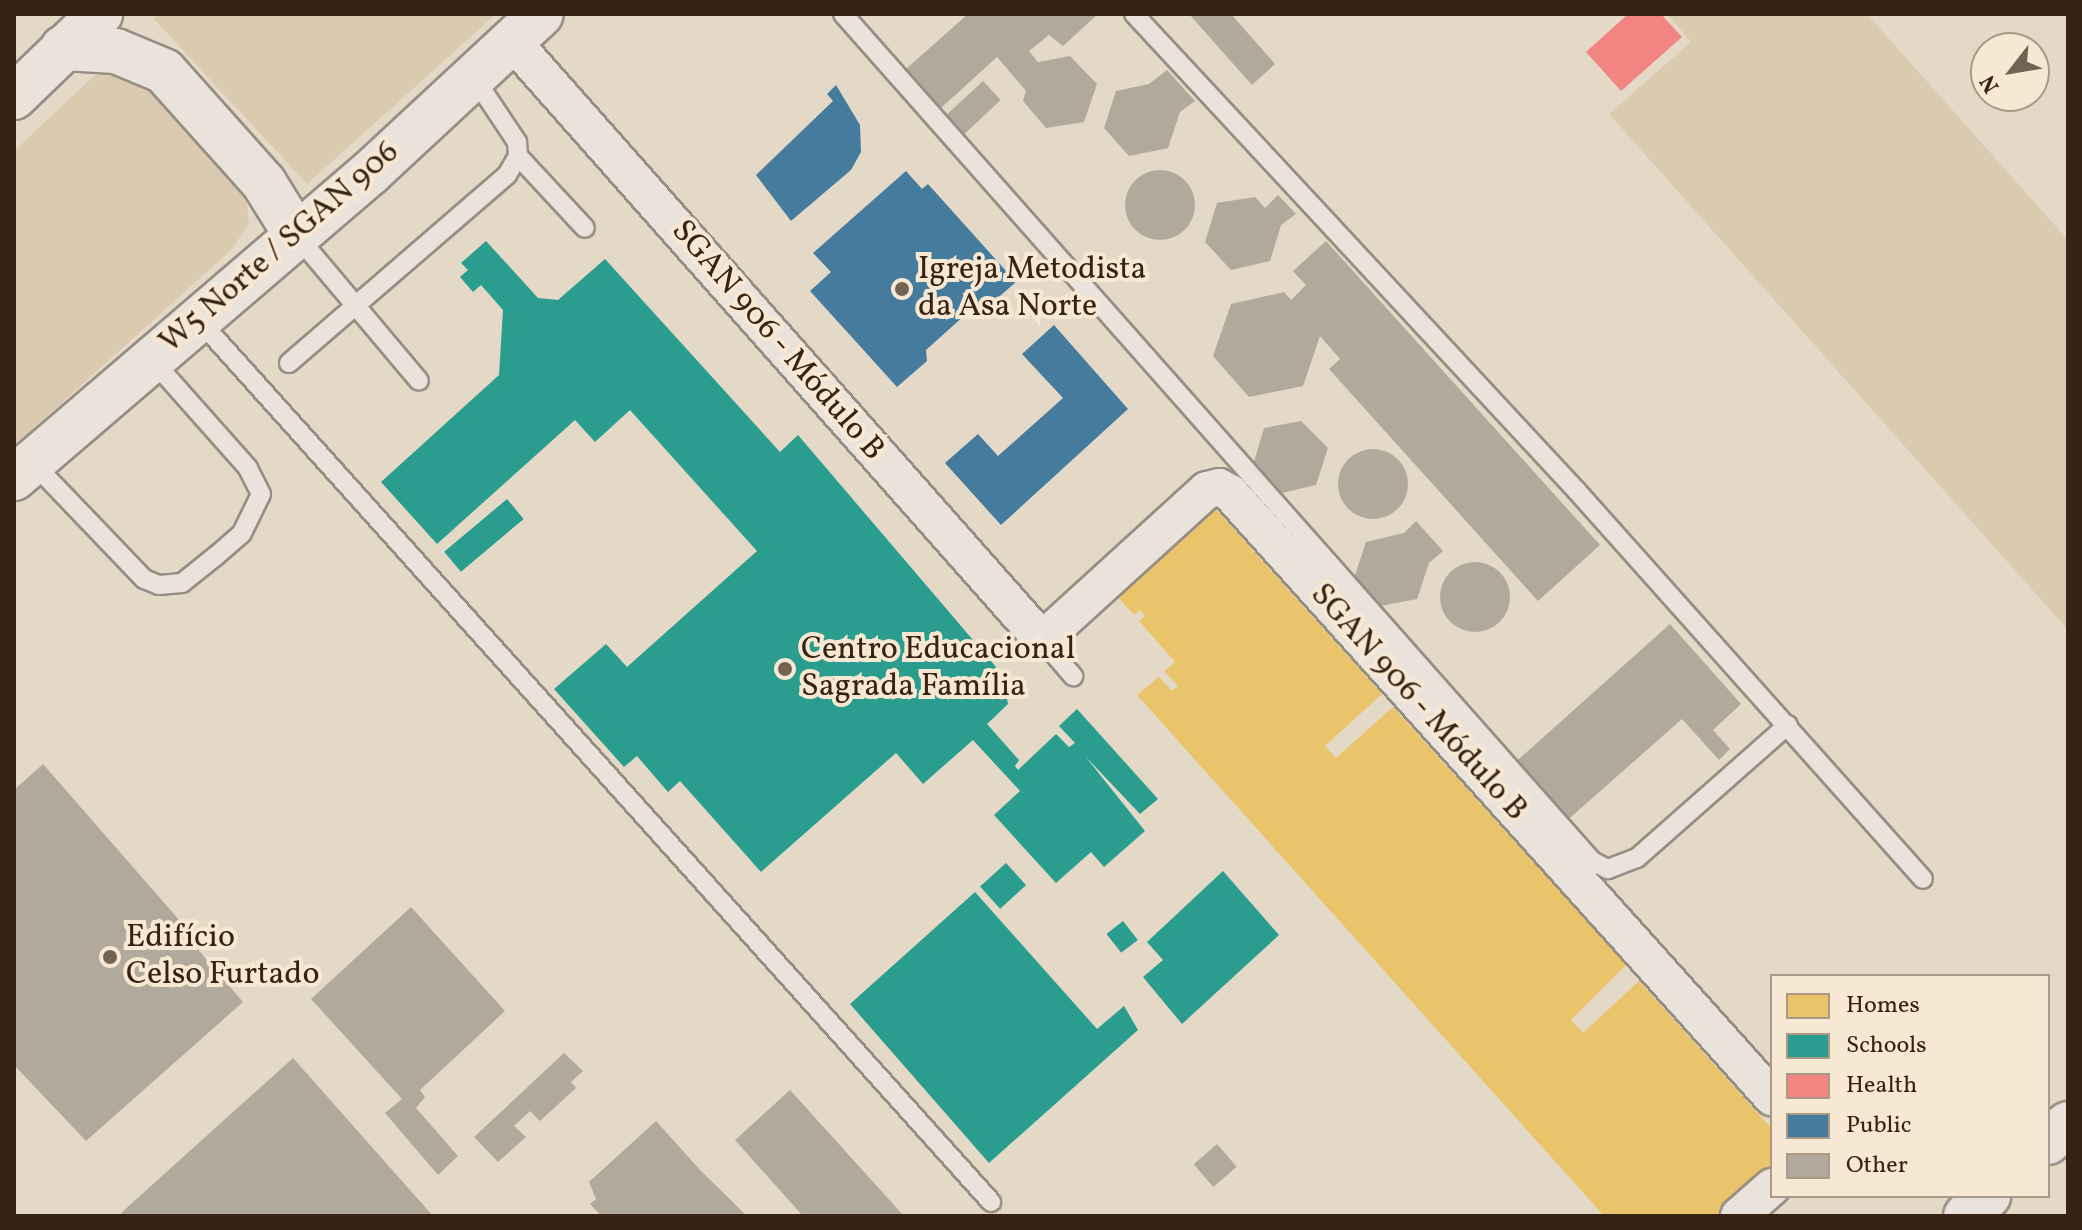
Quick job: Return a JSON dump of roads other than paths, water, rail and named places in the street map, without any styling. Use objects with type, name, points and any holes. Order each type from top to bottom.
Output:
[{"type":"main road","points":[[14,97],[100,14]]},
{"type":"main road","name":"W5 Norte / SGAN 906","points":[[23,469],[297,236],[526,28]]},
{"type":"main road","points":[[63,48],[116,51],[164,71],[264,183],[297,236]]},
{"type":"main road","points":[[2050,1140],[2068,1124]]},
{"type":"main road","points":[[1966,1216],[1986,1198]]},
{"type":"street","name":"SGAN 906 - Módulo B","points":[[526,28],[1042,640],[1207,490],[1219,487],[1230,493],[1770,1095]]},
{"type":"street","points":[[1739,1216],[1770,1189]]},
{"type":"lane","points":[[843,14],[1592,861],[1608,869],[1637,858],[1788,725]]},
{"type":"lane","points":[[1134,14],[1788,725],[1923,879]]},
{"type":"lane","points":[[289,363],[507,175],[518,156],[517,142],[473,76]]},
{"type":"lane","points":[[518,156],[585,228]]},
{"type":"lane","points":[[297,236],[419,381]]},
{"type":"lane","points":[[198,319],[991,1202]]},
{"type":"lane","points":[[23,469],[144,579],[159,585],[182,583],[217,555],[242,533],[261,494],[248,468],[152,360]]},
{"type":"lane","name":"SGAN 906 - Módulo B","points":[[1042,640],[1073,676]]},
{"type":"place","name":"Igreja Metodista da Asa Norte","points":[[902,289]]},
{"type":"place","name":"Centro Educacional Sagrada Família","points":[[785,669]]},
{"type":"place","name":"Edifício Celso Furtado","points":[[110,957]]}]
